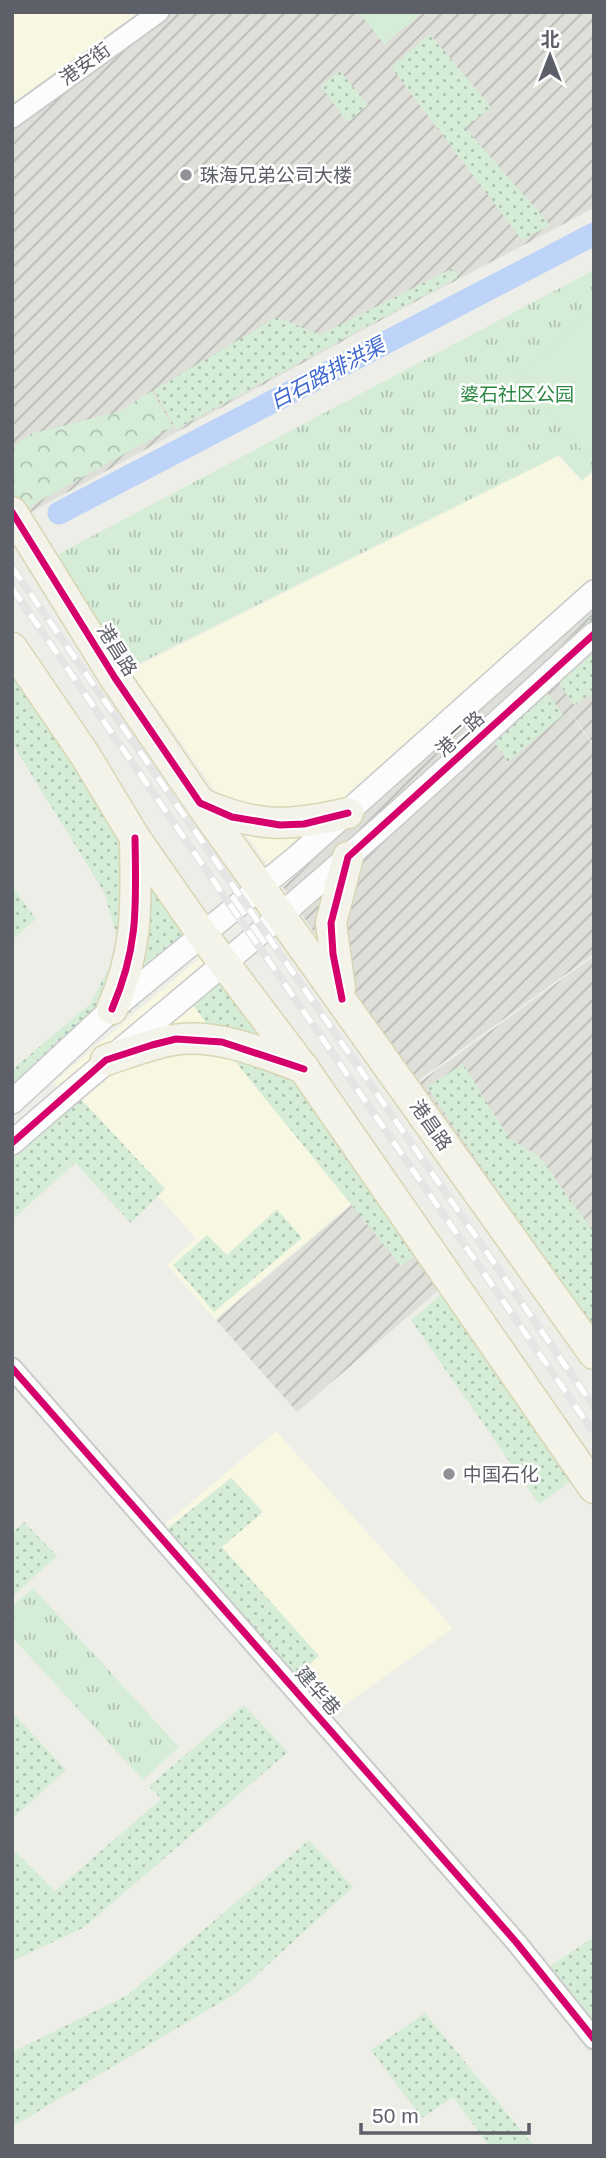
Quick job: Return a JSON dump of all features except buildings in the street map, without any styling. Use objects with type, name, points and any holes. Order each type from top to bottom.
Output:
[{"type":"main road","name":"港昌路","points":[[12,512],[115,678],[200,803],[594,1354]]},
{"type":"main road","points":[[12,648],[85,755],[135,838],[202,934],[304,1069],[594,1488]]},
{"type":"main road","points":[[200,803],[232,817],[280,825],[304,824],[348,813]]},
{"type":"main road","points":[[112,1009],[132,956],[136,925],[135,838]]},
{"type":"main road","points":[[342,999],[333,954],[331,923],[348,857]]},
{"type":"main road","points":[[106,1060],[152,1045],[198,1039],[250,1048],[304,1069]]},
{"type":"street","name":"港安街","points":[[12,118],[159,12]]},
{"type":"street","name":"港二路","points":[[12,1102],[112,1009],[348,813],[594,592]]},
{"type":"street","name":"港二路","points":[[12,1143],[106,1060],[282,915],[594,634]]},
{"type":"street","name":"建华巷","points":[[12,1368],[516,1942],[594,2039]]},
{"type":"shaded area","points":[[12,12],[157,12],[12,116]]},
{"type":"shaded area","points":[[161,12],[594,12],[594,208],[396,312],[24,516],[12,499],[12,119]]},
{"type":"shaded area","points":[[558,456],[582,481],[594,471],[594,603],[281,884],[130,670]]},
{"type":"shaded area","points":[[594,608],[594,745],[558,695],[594,747],[594,954],[416,1082],[283,887]]},
{"type":"shaded area","points":[[210,949],[379,1180],[215,1319],[167,1265],[196,1238],[54,1082]]},
{"type":"shaded area","points":[[594,956],[594,1346],[417,1084]]},
{"type":"shaded area","points":[[380,1181],[449,1281],[297,1412],[216,1320]]},
{"type":"shaded area","points":[[276,1431],[453,1628],[325,1719],[159,1529]]},
{"type":"green space","points":[[359,12],[424,12],[384,44]]},
{"type":"green space","points":[[430,34],[491,107],[465,128],[550,225],[522,240],[391,67]]},
{"type":"green space","points":[[340,71],[368,105],[347,122],[321,86]]},
{"type":"green space","points":[[451,269],[460,276],[176,429],[154,390],[277,317],[320,335]]},
{"type":"green space","name":"婆石社区公园","points":[[594,270],[594,470],[582,480],[559,455],[130,668],[53,557]]},
{"type":"green space","points":[[594,310],[594,446],[585,454],[517,377]]},
{"type":"green space","points":[[152,391],[173,427],[25,509],[12,492],[12,448],[30,434],[118,412]]},
{"type":"green space","points":[[594,616],[594,693],[574,705],[544,661]]},
{"type":"green space","points":[[12,651],[209,945],[12,1113],[12,1070],[90,1004],[120,947],[104,892],[12,743]]},
{"type":"green space","points":[[534,673],[563,715],[508,762],[480,720]]},
{"type":"green space","points":[[12,886],[36,919],[12,940]]},
{"type":"green space","points":[[216,961],[424,1249],[401,1266],[217,1039],[180,986]]},
{"type":"green space","points":[[463,1064],[509,1138],[539,1156],[594,1233],[594,1331],[427,1087]]},
{"type":"green space","points":[[64,1081],[165,1189],[131,1223],[75,1163],[12,1220],[12,1127]]},
{"type":"green space","points":[[277,1209],[302,1238],[214,1312],[173,1265],[207,1235],[227,1255]]},
{"type":"green space","points":[[449,1288],[579,1475],[539,1504],[411,1320]]},
{"type":"green space","points":[[231,1478],[263,1512],[222,1547],[319,1656],[295,1677],[167,1529]]},
{"type":"green space","points":[[24,1522],[57,1556],[12,1597],[12,1533]]},
{"type":"green space","points":[[33,1588],[179,1747],[143,1780],[12,1637],[12,1606]]},
{"type":"green space","points":[[244,1705],[288,1752],[83,1928],[12,1961],[12,1856],[16,1852],[55,1891],[161,1799],[149,1786]]},
{"type":"green space","points":[[12,1712],[66,1770],[12,1819]]},
{"type":"green space","points":[[309,1840],[353,1887],[238,1992],[12,2127],[12,2052],[126,1996]]},
{"type":"green space","points":[[594,1938],[594,2030],[544,1970]]},
{"type":"green space","points":[[425,2013],[534,2146],[489,2146],[453,2097],[422,2118],[371,2050]]},
{"type":"waterway","name":"白石路排洪渠","points":[[59,513],[594,234]]},
{"type":"railway","points":[[12,567],[594,1407]]},
{"type":"railway","points":[[12,588],[594,1433]]},
{"type":"cycle path","points":[[12,512],[115,678],[200,803],[232,817],[280,825],[304,824],[348,813]]},
{"type":"cycle path","points":[[342,999],[333,954],[331,923],[348,857],[594,634]]},
{"type":"cycle path","points":[[112,1009],[127,965],[134,925],[135,838]]},
{"type":"cycle path","points":[[12,1143],[106,1060],[152,1045],[176,1039],[222,1042],[304,1069]]},
{"type":"cycle path","points":[[12,1368],[516,1942],[594,2039]]},
{"type":"place","name":"珠海兄弟公司大楼","points":[[186,175]]},
{"type":"place","name":"中国石化","points":[[449,1474]]}]
